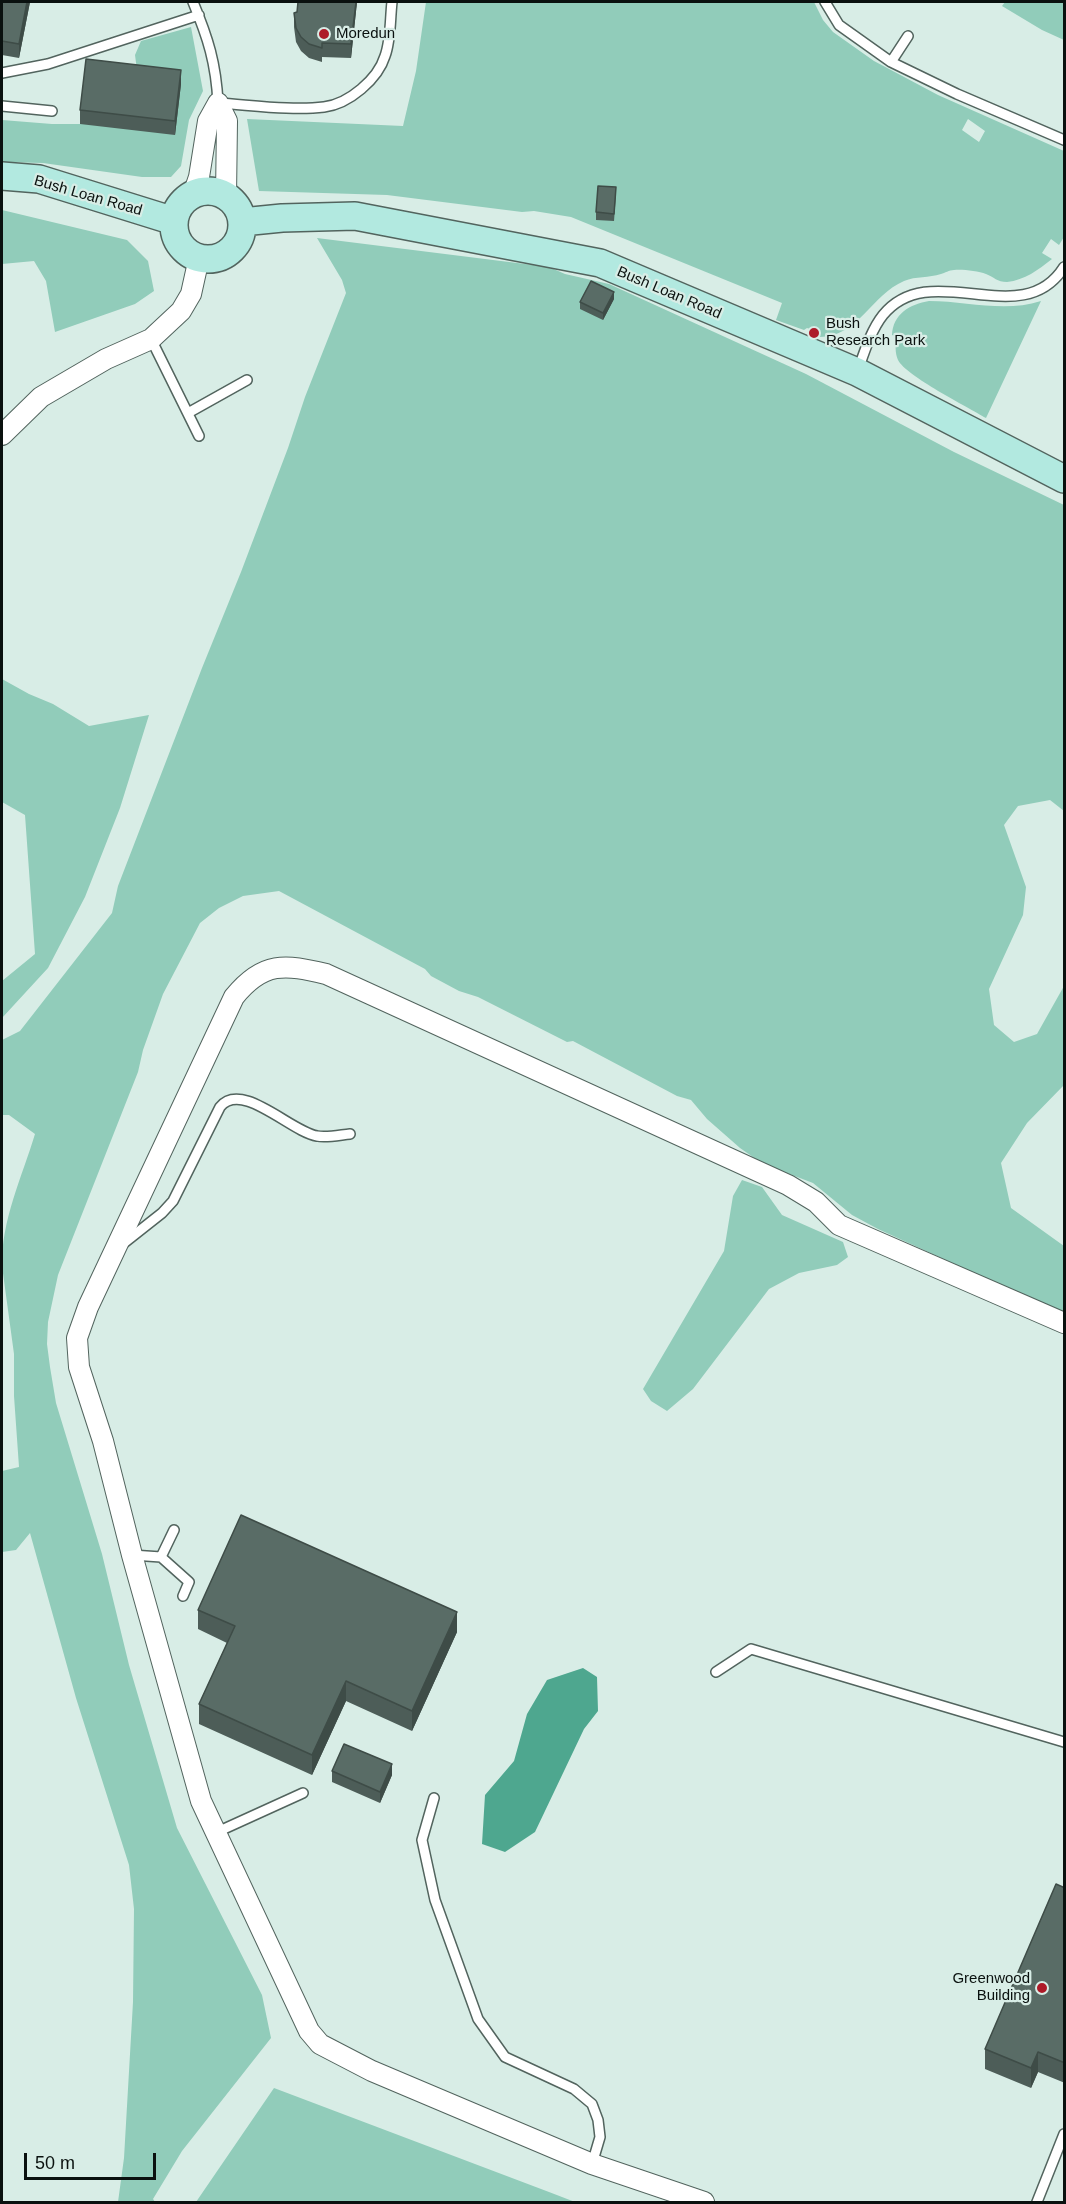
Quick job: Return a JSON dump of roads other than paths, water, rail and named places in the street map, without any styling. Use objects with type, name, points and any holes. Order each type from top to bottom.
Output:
[{"type":"street","points":[[193,195],[201,167],[208,121],[218,103]]},
{"type":"street","points":[[218,103],[227,121],[226,196]]},
{"type":"street","name":"Bush Loan Road","points":[[2,176],[39,179],[174,221]]},
{"type":"street","points":[[209,191],[226,196],[240,212],[241,236],[235,247],[225,255],[212,259],[199,258],[188,253],[180,245],[175,234],[174,221],[177,211],[193,195],[209,191]]},
{"type":"street","name":"Bush Loan Road","points":[[242,222],[282,218],[355,216],[600,263],[857,372],[1065,479]]},
{"type":"street","points":[[2,435],[41,397],[106,359],[151,339],[181,311],[191,294],[199,258]]},
{"type":"street","points":[[704,2202],[592,2164],[372,2072],[320,2044],[309,2031],[201,1801],[132,1555],[103,1441],[79,1367],[77,1338],[88,1307],[234,997],[246,982],[267,970],[294,966],[326,974],[788,1185],[816,1203],[839,1225],[1065,1323]]},
{"type":"lane","points":[[193,2],[208,40],[217,74],[218,103],[326,107],[356,94],[378,73],[386,55],[392,2]]},
{"type":"lane","points":[[825,2],[839,25],[891,62],[957,94],[1065,140]]},
{"type":"lane","points":[[2,74],[48,64],[199,15]]},
{"type":"lane","points":[[891,62],[908,36]]},
{"type":"lane","points":[[2,106],[52,111]]},
{"type":"lane","points":[[857,372],[882,316],[892,306],[907,297],[924,292],[946,290],[1012,297],[1048,284],[1065,267]]},
{"type":"lane","points":[[151,339],[199,436]]},
{"type":"lane","points":[[188,413],[247,380]]},
{"type":"lane","points":[[114,1251],[162,1213],[172,1201],[225,1101],[234,1097],[253,1103],[316,1136],[350,1134]]},
{"type":"lane","points":[[161,1557],[174,1530]]},
{"type":"lane","points":[[132,1555],[161,1557],[189,1582],[183,1596]]},
{"type":"lane","points":[[716,1672],[751,1649],[1065,1742]]},
{"type":"lane","points":[[215,1833],[303,1793]]},
{"type":"lane","points":[[434,1798],[422,1840],[435,1900],[478,2019],[505,2057],[574,2089],[592,2104],[598,2120],[600,2137],[592,2164]]},
{"type":"lane","points":[[1037,2202],[1065,2134]]},
{"type":"place","name":"Moredun","points":[[324,34]]},
{"type":"place","name":"Bush Research Park","points":[[814,333]]},
{"type":"place","name":"Greenwood Building","points":[[1042,1988]]}]
